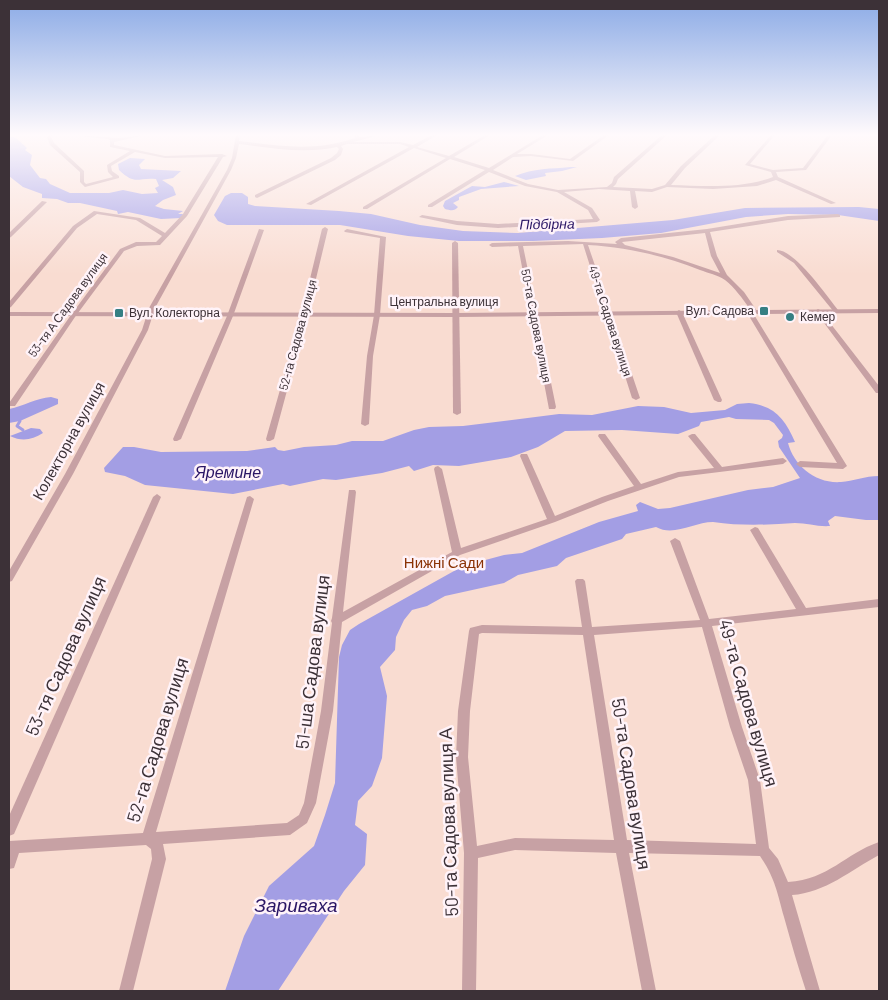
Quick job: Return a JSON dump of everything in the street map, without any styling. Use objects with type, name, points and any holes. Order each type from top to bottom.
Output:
[{"type":"street","points":[[82,182],[85,186],[101,182]]},
{"type":"street","points":[[9,306],[75,227],[96,212],[138,219],[165,236],[184,215],[205,182]]},
{"type":"street","name":"Колекторна вулиця","points":[[9,579],[145,330],[152,308],[221,182]]},
{"type":"street","points":[[257,196],[286,182]]},
{"type":"street","points":[[309,204],[350,182]]},
{"type":"street","points":[[365,208],[409,182]]},
{"type":"street","points":[[430,206],[469,182]]},
{"type":"street","points":[[518,182],[558,191],[608,189],[652,191],[667,186],[714,188],[757,186],[767,182]]},
{"type":"street","points":[[608,189],[615,182]]},
{"type":"street","points":[[667,186],[671,182]]},
{"type":"street","points":[[784,182],[833,203]]},
{"type":"street","points":[[422,217],[474,225],[498,226],[597,220],[590,209],[558,191]]},
{"type":"street","points":[[632,191],[635,207]]},
{"type":"street","points":[[9,236],[44,202]]},
{"type":"street","points":[[620,246],[618,242],[621,240],[707,231],[788,218],[838,216]]},
{"type":"street","name":"52-га Садова вулиця","points":[[270,439],[325,229]]},
{"type":"street","points":[[178,439],[230,315],[261,230]]},
{"type":"street","points":[[347,231],[383,237],[377,315],[370,356],[365,424]]},
{"type":"street","points":[[707,231],[714,256],[727,278],[742,293],[843,466]]},
{"type":"street","name":"53-тя А Садова вулиця","points":[[12,404],[74,314],[122,250],[136,244],[158,244],[165,236]]},
{"type":"street","points":[[492,245],[584,243],[620,246],[676,259],[727,278]]},
{"type":"street","name":"49-та Садова вулиця","points":[[584,243],[636,398]]},
{"type":"street","points":[[455,244],[453,291],[456,315],[457,413]]},
{"type":"street","name":"50-та Садова вулиця","points":[[520,244],[552,407]]},
{"type":"street","points":[[779,251],[796,262],[836,311]]},
{"type":"street","points":[[818,311],[879,391]]},
{"type":"street","name":"Центральна вулиця","points":[[9,314],[456,315],[607,312],[879,311]]},
{"type":"street","points":[[679,312],[718,400]]},
{"type":"street","points":[[602,436],[639,487]]},
{"type":"street","points":[[692,436],[720,470]]},
{"type":"street","points":[[524,456],[552,520]]},
{"type":"street","points":[[336,621],[457,552],[552,520],[639,487],[678,475],[783,462]]},
{"type":"street","points":[[800,464],[843,466]]},
{"type":"street","points":[[438,469],[457,552]]},
{"type":"street","name":"51-ша Садова вулиця","points":[[148,838],[290,829],[303,818],[310,803],[327,711],[352,492]]},
{"type":"street","name":"53-тя Садова вулиця","points":[[9,830],[157,497]]},
{"type":"street","name":"52-га Садова вулиця","points":[[126,991],[159,859],[157,846],[148,838],[250,499]]},
{"type":"street","points":[[755,530],[803,612]]},
{"type":"street","name":"49-та Садова вулиця","points":[[675,541],[706,623],[736,727],[754,780],[763,850],[773,864],[784,889],[812,991]]},
{"type":"street","name":"50-та Садова вулиця","points":[[580,581],[622,848],[649,991]]},
{"type":"street","points":[[482,629],[589,631],[706,623],[879,603]]},
{"type":"street","name":"50-та Садова вулиця А","points":[[469,991],[471,853],[462,757],[472,636],[474,631],[482,629]]},
{"type":"street","points":[[9,862],[12,847],[148,838]]},
{"type":"street","points":[[471,853],[515,844],[763,850]]},
{"type":"street","points":[[784,889],[801,889],[822,883],[857,859],[879,848]]},
{"type":"green space","name":"Нижні Сади","points":[[9,182],[879,182],[879,991],[9,991]]},
{"type":"water","points":[[16,182],[48,182],[70,193],[109,193],[123,190],[142,194],[158,193],[155,188],[159,186],[157,182],[165,182],[173,187],[176,195],[163,200],[155,206],[183,211],[178,214],[183,214],[181,218],[161,219],[128,212],[118,214],[117,211],[80,203],[68,203],[57,199],[42,198],[42,194],[23,187]]},
{"type":"water","points":[[504,182],[519,186],[481,189],[459,197],[459,200],[453,203],[458,207],[455,210],[445,209],[443,206],[445,201],[472,186],[485,187]]},
{"type":"water","points":[[231,193],[242,193],[248,197],[248,204],[255,206],[371,214],[420,225],[463,231],[518,233],[673,220],[745,208],[859,207],[879,209],[879,221],[838,215],[788,214],[746,217],[661,233],[602,238],[533,241],[459,241],[408,236],[340,225],[227,225],[218,221],[214,215],[225,196]]},
{"type":"water","points":[[51,397],[58,399],[58,404],[20,421],[9,423],[9,409]]},
{"type":"water","name":"Зариваха","points":[[749,403],[766,407],[783,420],[795,442],[788,443],[795,459],[807,472],[815,477],[832,482],[841,482],[879,476],[879,520],[835,516],[828,521],[830,526],[795,523],[754,525],[713,522],[677,530],[663,530],[656,527],[626,534],[622,539],[566,558],[557,566],[518,575],[504,583],[445,596],[427,606],[412,610],[404,620],[396,637],[395,650],[380,667],[387,696],[382,758],[372,786],[358,801],[355,825],[367,834],[365,865],[344,891],[278,991],[225,991],[244,936],[269,886],[314,846],[325,815],[335,783],[339,657],[342,645],[350,630],[463,566],[504,555],[522,553],[599,522],[638,511],[636,505],[640,502],[658,509],[670,508],[748,490],[773,487],[800,478],[779,447],[778,441],[783,435],[774,423],[769,420],[729,417],[701,422],[699,426],[678,434],[622,430],[565,431],[538,447],[511,457],[459,466],[433,465],[414,471],[409,466],[382,473],[336,480],[323,479],[290,486],[283,484],[233,494],[145,485],[125,476],[105,472],[104,468],[123,447],[161,452],[247,451],[275,447],[278,450],[284,451],[304,447],[336,445],[352,441],[383,441],[429,427],[463,426],[559,414],[592,415],[638,406],[664,407],[691,413],[725,410],[737,404]]},
{"type":"water","points":[[31,428],[40,429],[43,433],[27,439],[10,436]]},
{"type":"waterway","points":[[20,421],[17,426],[23,430]]},
{"type":"place","name":"Вул. Садова","points":[[764,311]]},
{"type":"place","name":"Вул. Колекторна","points":[[119,313]]},
{"type":"place","name":"Кемер","points":[[790,317]]},
{"type":"water label","name":"Підбірна","points":[[547,224]]},
{"type":"water label","name":"Яремине","points":[[228,472]]}]
